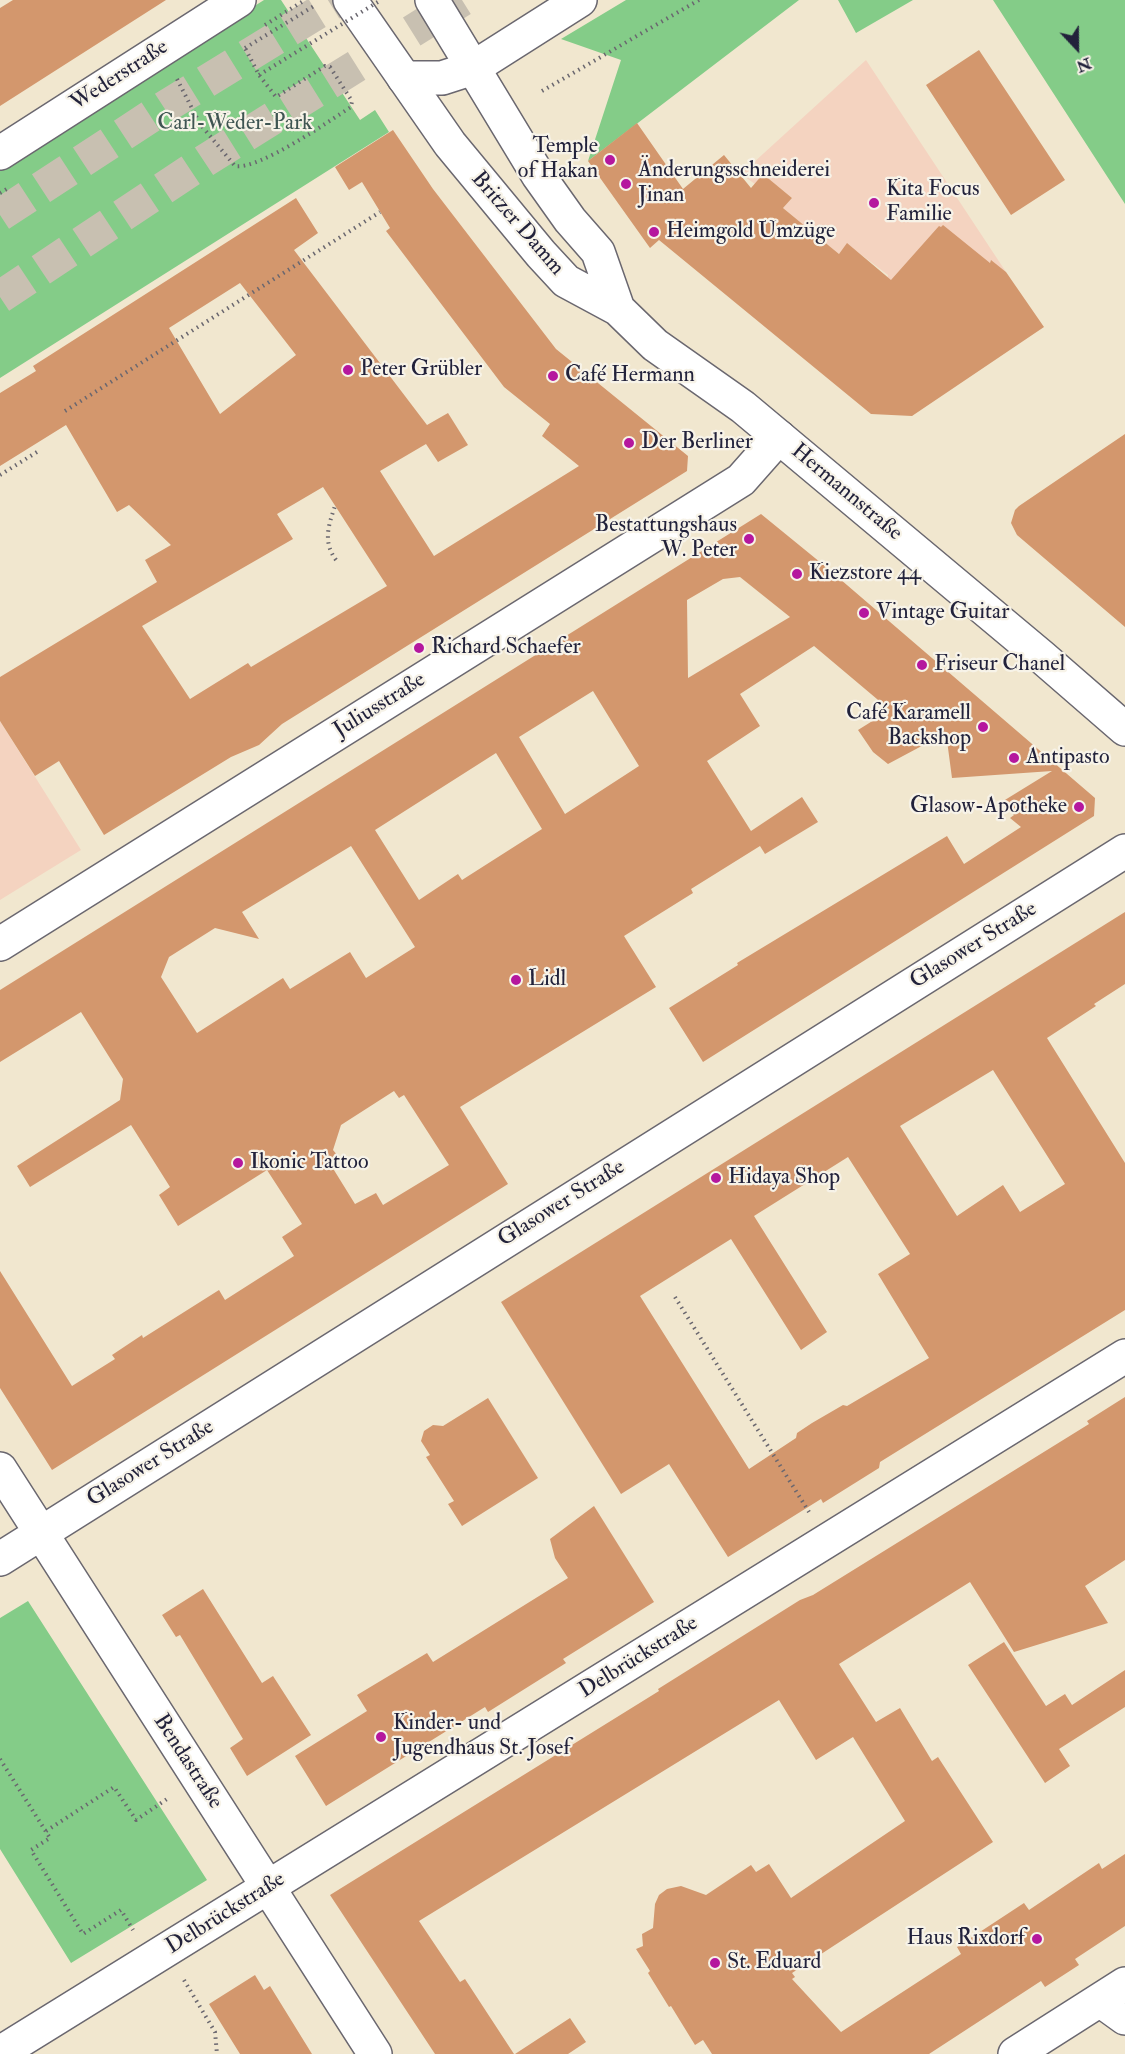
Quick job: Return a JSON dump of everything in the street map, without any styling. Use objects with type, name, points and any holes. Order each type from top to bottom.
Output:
[{"type":"main road","name":"Wederstraße","points":[[0,153],[239,0]]},
{"type":"main road","name":"Britzer Damm","points":[[350,0],[450,144],[541,254],[566,282],[618,309]]},
{"type":"main road","name":"Britzer Damm","points":[[432,0],[538,175],[570,220],[598,252],[618,309]]},
{"type":"main road","points":[[404,78],[442,78],[472,68],[580,0]]},
{"type":"main road","name":"Hermannstraße","points":[[618,309],[655,345],[743,407],[1125,729]]},
{"type":"main road","name":"Juliusstraße","points":[[0,944],[741,480],[779,437]]},
{"type":"main road","name":"Glasower Straße","points":[[0,1558],[1125,851]]},
{"type":"main road","name":"Delbrückstraße","points":[[0,2053],[1125,1356]]},
{"type":"main road","name":"Bendastraße","points":[[0,1469],[375,2054]]},
{"type":"main road","points":[[1015,2054],[1117,2000]]},
{"type":"path","points":[[260,75],[381,0]]},
{"type":"path","points":[[542,91],[699,0]]},
{"type":"path","points":[[177,79],[200,124],[235,166],[242,167],[271,155],[351,107],[352,101],[330,67],[325,66],[276,97],[245,48],[314,6]]},
{"type":"path","points":[[65,411],[380,212]]},
{"type":"path","points":[[0,475],[37,452]]},
{"type":"path","points":[[336,503],[327,531],[329,550],[336,560]]},
{"type":"path","points":[[675,1297],[826,1541]]},
{"type":"path","points":[[0,1759],[50,1838],[30,1850],[83,1934],[121,1910],[152,1960]]},
{"type":"path","points":[[46,1831],[114,1787],[136,1820],[198,1779]]},
{"type":"path","points":[[184,1980],[215,2032],[217,2054]]},
{"type":"shaded area","name":"Kita Focus Familie","points":[[866,60],[1006,272],[991,261],[979,276],[885,290],[888,275],[847,244],[839,254],[783,208],[792,198],[764,175],[755,184],[741,174]]},
{"type":"shaded area","points":[[0,721],[81,850],[0,900]]},
{"type":"green space","name":"Carl-Weder-Park","points":[[264,0],[281,0],[360,120],[375,110],[389,132],[0,378],[0,168]]},
{"type":"green space","points":[[626,0],[799,0],[588,161],[621,60],[561,39]]},
{"type":"green space","points":[[838,0],[913,0],[856,33]]},
{"type":"green space","points":[[993,0],[1125,0],[1125,204]]},
{"type":"green space","points":[[28,1601],[207,1880],[71,1963],[0,1849],[0,1618]]},
{"type":"building","points":[[13,0],[166,0],[0,106],[0,8]]},
{"type":"building","points":[[979,50],[1065,180],[1011,215],[926,85]]},
{"type":"building","points":[[637,123],[683,189],[724,155],[751,188],[763,174],[792,198],[783,208],[839,254],[847,243],[891,280],[939,226],[943,225],[990,263],[991,260],[1006,272],[1044,327],[912,416],[871,414],[659,240],[650,248],[588,161]]},
{"type":"building","points":[[393,130],[433,189],[556,349],[688,456],[687,471],[282,724],[259,745],[231,757],[104,835],[59,761],[35,776],[0,721],[0,677],[157,582],[145,560],[171,545],[129,505],[117,512],[66,425],[0,466],[0,393],[36,371],[33,366],[296,198],[318,233],[294,250],[427,425],[448,413],[468,445],[438,462],[426,444],[380,471],[434,556],[579,466],[542,436],[550,424],[504,387],[386,231],[390,228],[362,182],[349,190],[335,167]],"holes":[[[240,283],[296,355],[220,414],[169,328]],[[323,487],[387,586],[251,667],[248,663],[190,699],[142,626],[293,539],[277,514]]]},
{"type":"building","points":[[1125,434],[1125,627],[1017,535],[1011,523],[1015,510],[1019,506]]},
{"type":"building","points":[[761,514],[1095,798],[1094,816],[703,1062],[669,1008],[738,965],[737,963],[947,836],[964,864],[1021,827],[1010,818],[1014,815],[1000,803],[1052,771],[952,778],[946,733],[888,764],[873,752],[858,730],[890,710],[814,646],[740,694],[760,726],[707,761],[751,831],[802,797],[818,822],[765,854],[760,846],[691,889],[693,893],[624,936],[656,987],[460,1107],[508,1184],[52,1470],[0,1388],[0,1271],[72,1386],[115,1359],[112,1355],[142,1335],[143,1338],[219,1290],[225,1300],[294,1256],[282,1237],[302,1224],[267,1170],[178,1226],[159,1195],[170,1187],[131,1125],[30,1187],[17,1166],[120,1100],[123,1079],[81,1012],[0,1062],[0,990]],"holes":[[[740,577],[790,617],[688,678],[687,600],[723,579]],[[593,691],[639,766],[565,814],[519,737]],[[496,753],[542,829],[462,880],[458,874],[419,900],[375,830]],[[351,846],[415,947],[366,978],[350,952],[290,989],[283,978],[197,1033],[161,977],[169,957],[215,928],[259,939],[242,912]],[[394,1091],[399,1098],[404,1095],[449,1165],[383,1205],[376,1193],[355,1204],[329,1162],[338,1156],[333,1150],[341,1125]]]},
{"type":"building","points":[[1125,912],[1125,984],[1047,1038],[1125,1163],[1125,1310],[880,1462],[879,1468],[823,1503],[821,1499],[728,1557],[669,1464],[621,1494],[501,1302]],"holes":[[[993,1070],[1065,1184],[1020,1212],[1003,1185],[957,1216],[900,1126]],[[848,1157],[910,1254],[878,1274],[929,1358],[847,1406],[843,1405],[812,1423],[797,1433],[796,1438],[749,1469],[640,1296],[731,1239],[801,1350],[827,1332],[754,1216]]]},
{"type":"building","points":[[1125,1397],[1125,1560],[1085,1586],[1108,1623],[1014,1652],[970,1582],[839,1664],[876,1722],[900,1708],[932,1761],[938,1757],[993,1842],[792,1973],[795,1977],[792,1979],[841,2032],[961,1954],[957,1947],[1024,1903],[1029,1910],[1099,1863],[1102,1869],[1125,1854],[1125,1926],[1075,1959],[1079,1965],[1045,1987],[1041,1981],[929,2054],[712,2054],[703,2040],[695,2045],[648,1973],[650,1971],[636,1949],[643,1946],[642,1934],[653,1928],[655,1904],[659,1895],[667,1889],[681,1886],[706,1895],[751,1865],[756,1872],[769,1864],[791,1898],[905,1821],[853,1737],[816,1760],[779,1700],[419,1921],[460,1982],[465,1979],[514,2054],[435,2054],[330,1895],[659,1691],[658,1689],[800,1600],[813,1595],[1089,1424],[1087,1421]]},
{"type":"building","points":[[488,1398],[538,1478],[462,1526],[448,1504],[454,1501],[426,1457],[430,1455],[421,1441],[424,1431],[433,1425],[443,1426]]},
{"type":"building","points":[[594,1506],[654,1602],[563,1659],[566,1663],[488,1712],[485,1707],[326,1806],[295,1756],[367,1711],[357,1695],[427,1653],[433,1662],[568,1578],[555,1558],[550,1539]]},
{"type":"building","points":[[203,1589],[262,1683],[273,1676],[311,1735],[247,1776],[230,1748],[243,1739],[180,1635],[176,1637],[162,1615]]},
{"type":"building","points":[[1004,1642],[1046,1706],[1065,1694],[1072,1705],[1125,1670],[1125,1707],[1059,1749],[1070,1766],[1045,1783],[968,1665]]},
{"type":"building","points":[[255,1975],[264,1990],[270,1986],[312,2054],[240,2054],[209,2004]]},
{"type":"building","points":[[570,2018],[586,2042],[568,2054],[515,2054]]},
{"type":"tunnel","points":[[0,215],[168,105],[338,0]]},
{"type":"tunnel","points":[[0,297],[206,160],[462,0]]},
{"type":"place","name":"Temple of Hakan","points":[[610,160]]},
{"type":"place","name":"Änderungsschneiderei Jinan","points":[[626,184]]},
{"type":"place","name":"Kita Focus Familie","points":[[874,203]]},
{"type":"place","name":"Heimgold Umzüge","points":[[654,232]]},
{"type":"place","name":"Peter Grübler","points":[[348,370]]},
{"type":"place","name":"Café Hermann","points":[[553,376]]},
{"type":"place","name":"Der Berliner","points":[[629,443]]},
{"type":"place","name":"Bestattungshaus W. Peter","points":[[749,539]]},
{"type":"place","name":"Kiezstore 44","points":[[797,574]]},
{"type":"place","name":"Vintage Guitar","points":[[864,613]]},
{"type":"place","name":"Richard Schaefer","points":[[419,648]]},
{"type":"place","name":"Friseur Chanel","points":[[922,665]]},
{"type":"place","name":"Café Karamell Backshop","points":[[983,727]]},
{"type":"place","name":"Antipasto","points":[[1014,758]]},
{"type":"place","name":"Glasow-Apotheke","points":[[1079,807]]},
{"type":"place","name":"Lidl","points":[[516,980]]},
{"type":"place","name":"Ikonic Tattoo","points":[[238,1163]]},
{"type":"place","name":"Hidaya Shop","points":[[716,1178]]},
{"type":"place","name":"Kinder- und Jugendhaus St. Josef","points":[[381,1737]]},
{"type":"place","name":"Haus Rixdorf","points":[[1037,1939]]},
{"type":"place","name":"St. Eduard","points":[[715,1963]]}]
